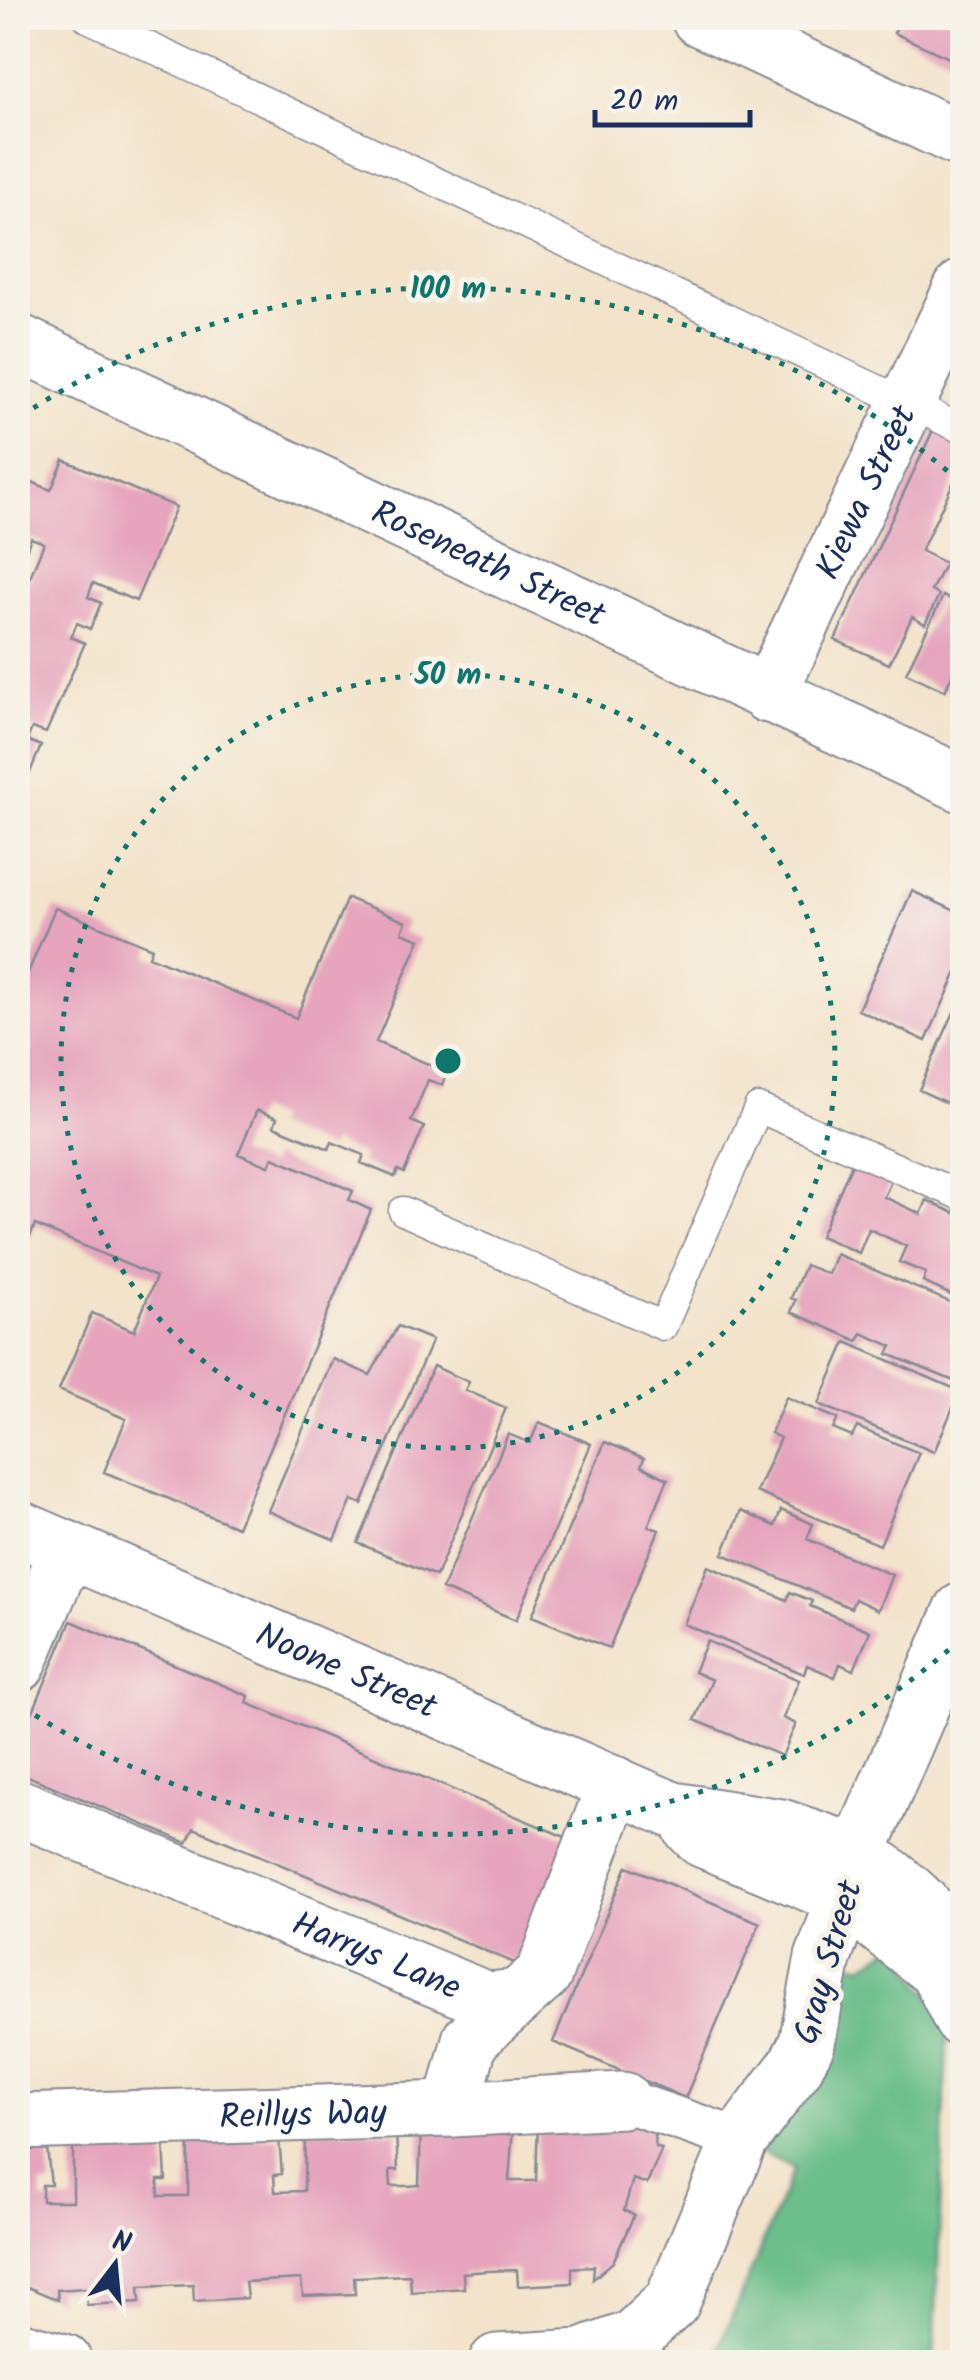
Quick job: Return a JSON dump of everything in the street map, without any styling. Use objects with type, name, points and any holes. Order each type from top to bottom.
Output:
[{"type":"street","points":[[699,18],[962,140]]},
{"type":"street","name":"Kiewa Street","points":[[768,695],[962,288]]},
{"type":"street","name":"Roseneath Street","points":[[18,342],[962,784]]},
{"type":"street","name":"Noone Street","points":[[18,1528],[673,1810],[782,1828],[852,1876]]},
{"type":"street","points":[[18,1664],[67,1549]]},
{"type":"street","name":"Gray Street","points":[[497,2362],[581,2356],[633,2338],[672,2302],[740,2140],[795,2067],[807,2043],[823,1958],[852,1876],[962,1611]]},
{"type":"street","points":[[452,2109],[470,2040],[544,1974],[615,1784]]},
{"type":"street","name":"Harrys Lane","points":[[18,1807],[487,2000],[518,1998]]},
{"type":"street","points":[[852,1876],[912,1892],[951,1936],[962,1956]]},
{"type":"street","points":[[852,1876],[938,1972],[962,2020]]},
{"type":"street","points":[[623,2100],[740,2140]]},
{"type":"street","name":"Reillys Way","points":[[18,2122],[623,2100]]},
{"type":"street","points":[[18,2349],[64,2362]]},
{"type":"lane","points":[[88,18],[962,429]]},
{"type":"lane","points":[[404,1211],[663,1326],[758,1108],[962,1196]]},
{"type":"green space","points":[[894,1945],[948,2021],[934,2362],[713,2362],[794,2168],[760,2152],[838,1960],[863,1966]]},
{"type":"building","points":[[902,18],[962,18],[962,64],[894,33]]},
{"type":"building","points":[[935,426],[962,438],[962,464],[921,551],[945,563],[931,591],[939,595],[925,624],[912,617],[889,664],[835,640]]},
{"type":"building","points":[[64,460],[176,507],[136,601],[93,583],[88,597],[101,603],[90,629],[77,623],[71,637],[85,643],[46,733],[32,728],[27,740],[41,746],[18,801],[18,606],[44,543],[31,538],[18,570],[18,476],[51,490]]},
{"type":"building","points":[[962,575],[962,680],[952,675],[945,691],[906,673],[943,596],[951,600]]},
{"type":"building","points":[[912,891],[962,914],[962,961],[926,1041],[858,1010]]},
{"type":"building","points":[[347,898],[406,922],[402,932],[420,939],[376,1042],[447,1072],[442,1085],[428,1080],[411,1121],[424,1127],[404,1173],[398,1170],[395,1177],[361,1163],[364,1155],[332,1142],[329,1149],[274,1126],[277,1118],[257,1110],[238,1154],[269,1166],[273,1157],[353,1191],[349,1200],[371,1210],[237,1527],[104,1472],[126,1419],[59,1390],[92,1313],[134,1331],[156,1277],[35,1225],[18,1265],[18,997],[55,908],[152,948],[149,956],[296,1018]]},
{"type":"building","points":[[962,1004],[962,1110],[919,1090],[954,1012],[958,1014]]},
{"type":"building","points":[[855,1157],[894,1175],[884,1197],[921,1214],[927,1200],[954,1213],[958,1204],[962,1206],[962,1300],[923,1282],[926,1273],[899,1262],[906,1246],[869,1229],[859,1253],[820,1236]]},
{"type":"building","points":[[836,1254],[962,1307],[962,1330],[955,1347],[962,1349],[962,1362],[954,1381],[888,1354],[892,1346],[862,1333],[858,1341],[791,1312],[796,1300],[791,1298],[805,1265],[828,1274]]},
{"type":"building","points":[[398,1326],[432,1340],[362,1504],[352,1500],[335,1540],[268,1511],[333,1359],[370,1375]]},
{"type":"building","points":[[846,1342],[960,1391],[934,1452],[819,1404]]},
{"type":"building","points":[[433,1366],[469,1382],[465,1390],[506,1408],[436,1576],[358,1543]]},
{"type":"building","points":[[786,1397],[838,1419],[833,1429],[852,1437],[857,1427],[919,1453],[880,1545],[756,1492],[780,1438],[771,1433]]},
{"type":"building","points":[[539,1422],[591,1444],[516,1620],[442,1589],[508,1434],[530,1443]]},
{"type":"building","points":[[605,1442],[644,1458],[641,1466],[668,1479],[648,1526],[659,1530],[609,1648],[532,1616]]},
{"type":"building","points":[[781,1510],[813,1524],[807,1539],[892,1575],[878,1610],[855,1599],[851,1608],[723,1554],[741,1511],[775,1526]]},
{"type":"building","points":[[708,1566],[787,1600],[790,1592],[812,1601],[810,1606],[870,1631],[854,1670],[840,1664],[835,1677],[807,1665],[804,1674],[684,1624]]},
{"type":"building","points":[[71,1621],[249,1696],[247,1703],[572,1840],[519,1965],[194,1828],[187,1843],[18,1772],[18,1747]]},
{"type":"building","points":[[707,1641],[799,1680],[783,1718],[796,1724],[782,1756],[695,1720],[712,1680],[694,1672]]},
{"type":"building","points":[[627,1866],[760,1923],[685,2098],[553,2042]]},
{"type":"building","points":[[538,2120],[652,2122],[656,2148],[662,2149],[647,2184],[633,2179],[624,2210],[634,2215],[613,2262],[593,2279],[594,2266],[572,2268],[572,2283],[518,2286],[517,2270],[487,2271],[463,2273],[464,2288],[411,2292],[410,2275],[354,2277],[355,2294],[303,2296],[301,2279],[245,2282],[247,2298],[194,2301],[193,2285],[139,2287],[140,2302],[87,2305],[85,2288],[57,2290],[58,2300],[18,2283],[18,2142],[47,2148],[51,2185],[42,2185],[42,2201],[73,2201],[73,2140],[164,2143],[166,2180],[158,2180],[159,2196],[188,2196],[189,2136],[279,2138],[282,2174],[274,2175],[275,2192],[304,2191],[305,2129],[396,2132],[398,2170],[390,2170],[391,2186],[407,2186],[419,2185],[421,2125],[513,2128],[509,2181],[536,2181]]}]
